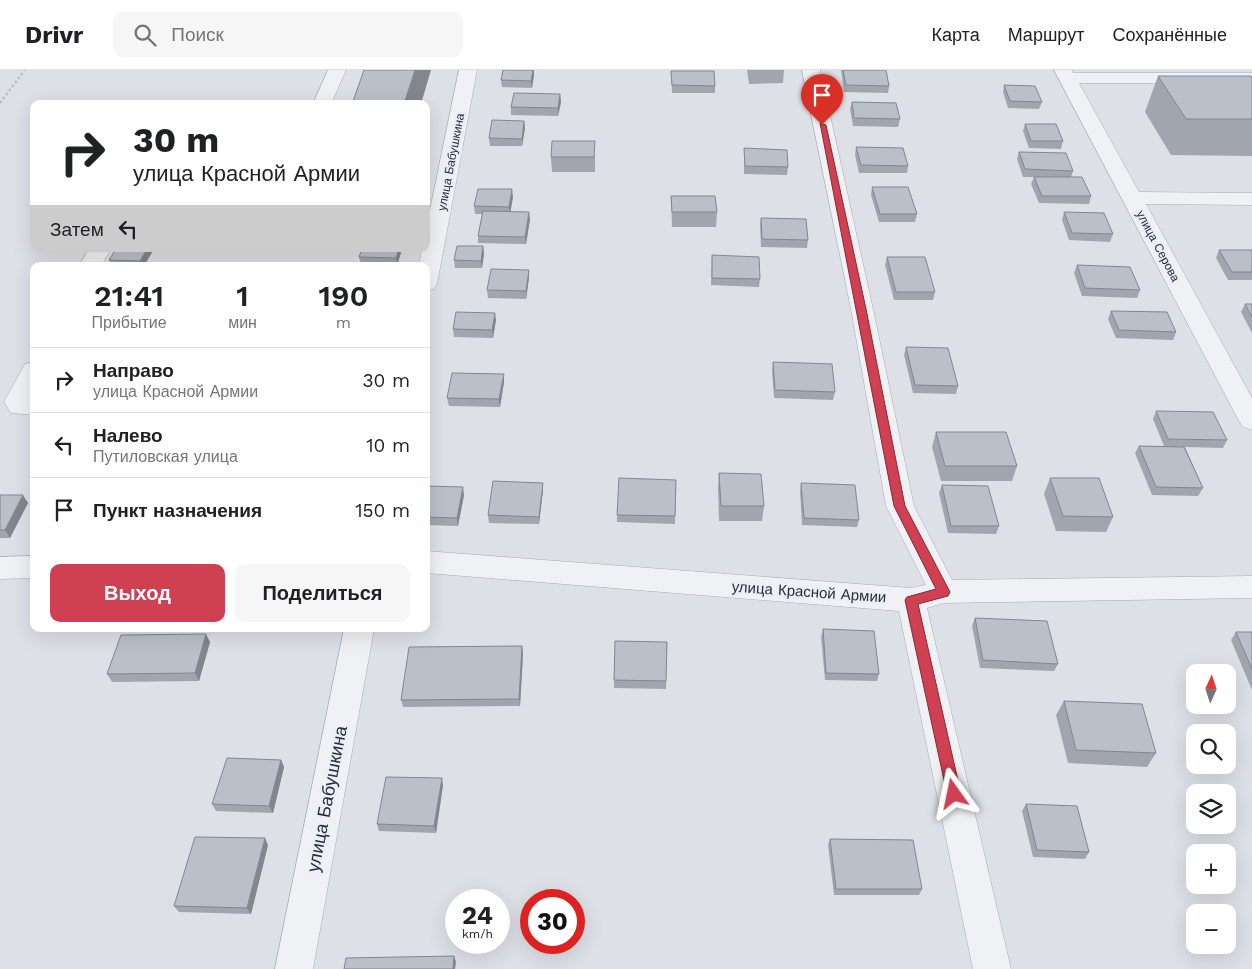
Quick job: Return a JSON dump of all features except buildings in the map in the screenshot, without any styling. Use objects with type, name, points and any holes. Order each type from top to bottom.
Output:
[{"type":"street","points":[[324,100],[337,70]]},
{"type":"street","name":"улица Бабушкина","points":[[430,266],[450,173],[468,70]]},
{"type":"street","points":[[811,70],[862,309],[900,506],[944,592]]},
{"type":"street","points":[[1065,74],[1252,78]]},
{"type":"street","name":"улица Серова","points":[[1065,74],[1252,421]]},
{"type":"street","points":[[430,173],[450,173]]},
{"type":"street","points":[[1132,198],[1252,199]]},
{"type":"street","points":[[30,377],[16,402],[20,407],[30,407]]},
{"type":"street","name":"улица Красной Армии","points":[[430,562],[911,600],[944,592],[1252,587]]},
{"type":"street","points":[[0,568],[30,567]]},
{"type":"street","points":[[911,600],[992,969]]},
{"type":"street","name":"улица Бабушкина","points":[[294,969],[359,632]]},
{"type":"path","points":[[0,103],[25,70]]},
{"type":"route","points":[[822,125],[862,309],[900,506],[944,592],[911,600],[954,794]]}]
